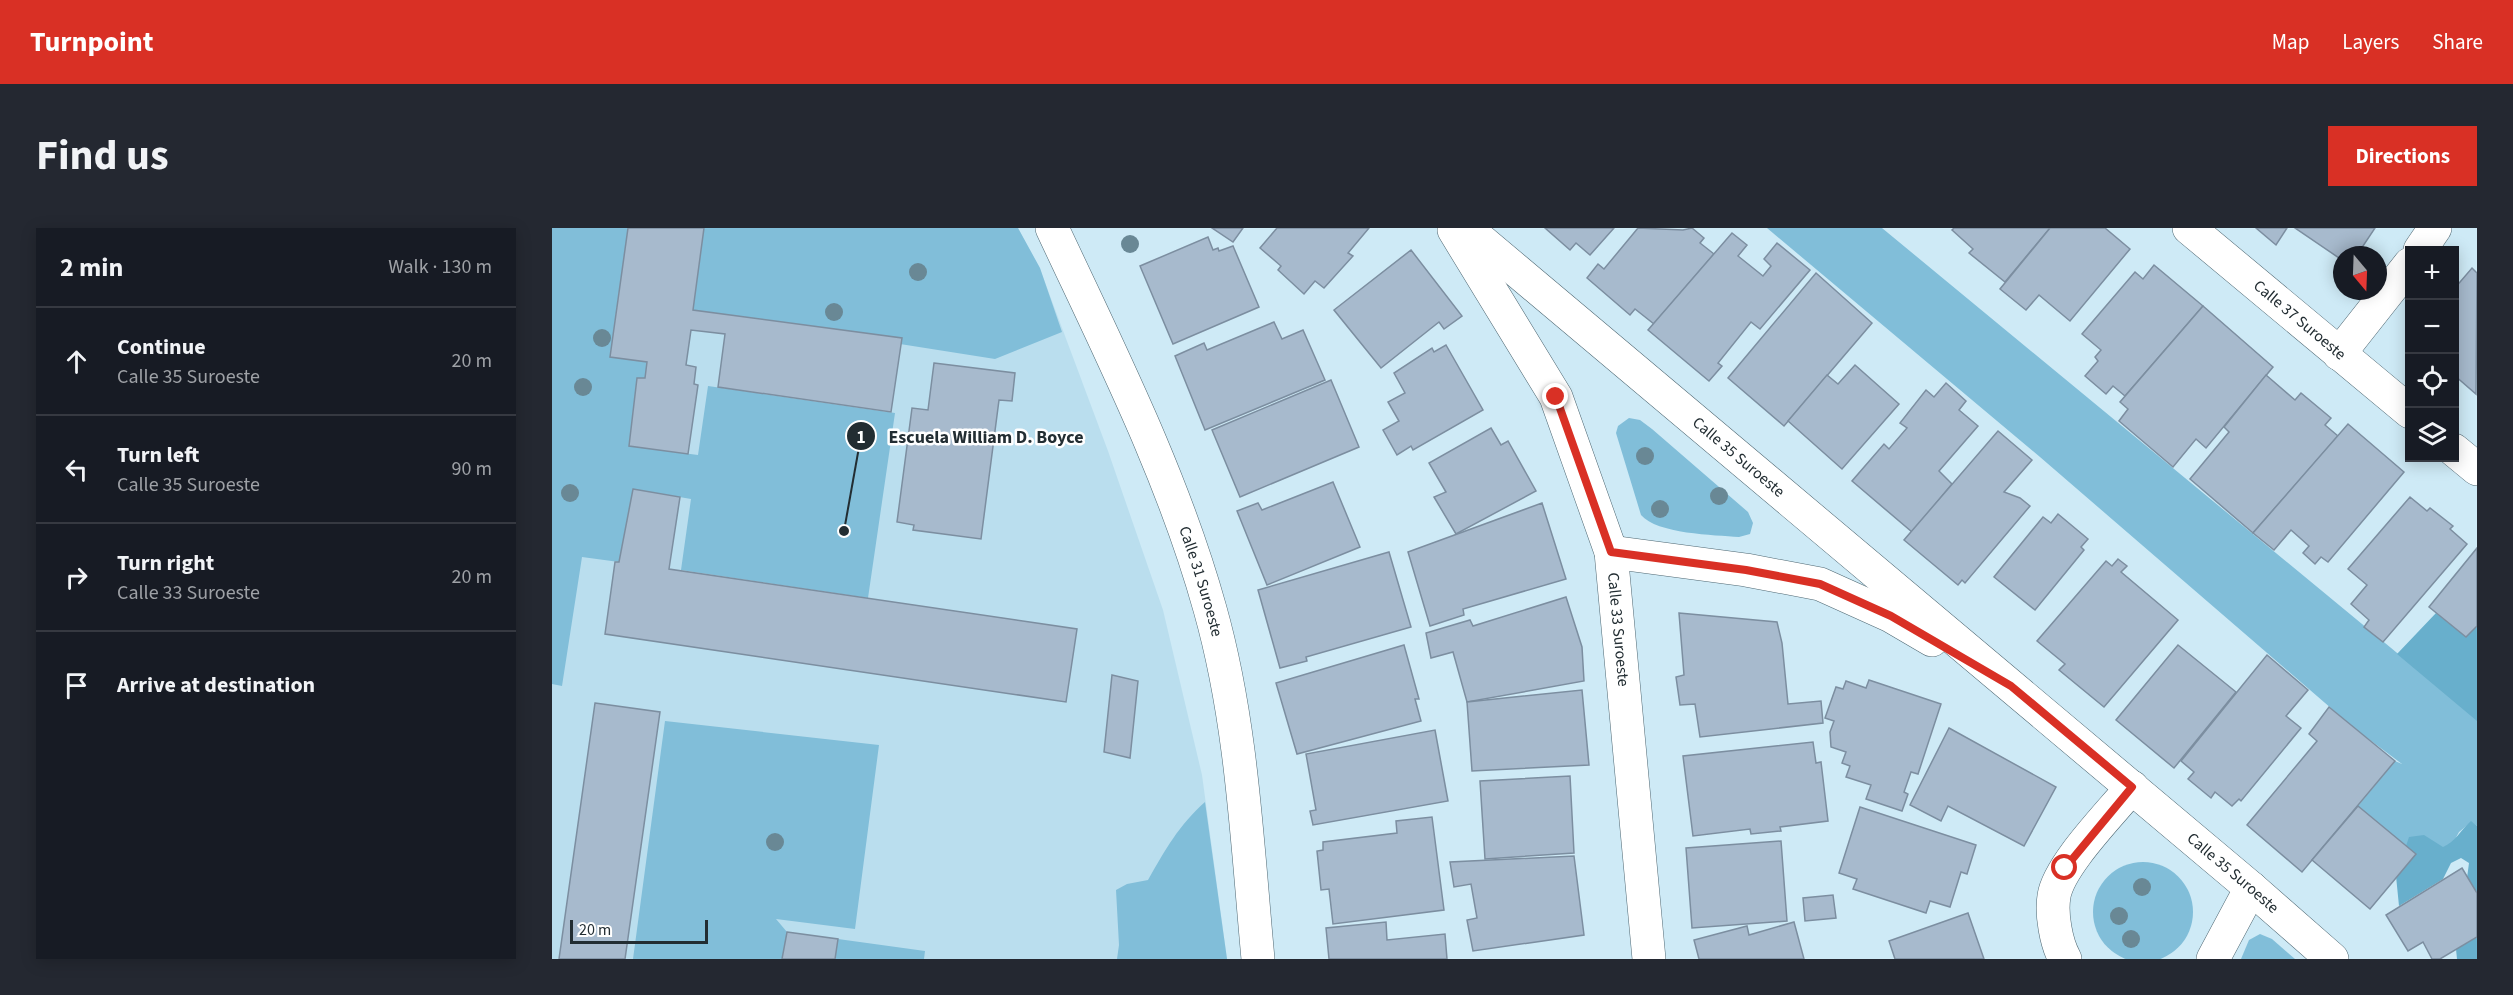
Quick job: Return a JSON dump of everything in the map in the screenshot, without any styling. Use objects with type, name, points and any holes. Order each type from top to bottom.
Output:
[{"type":"street","name":"Calle 31 Suroeste","points":[[1052,228],[1153,443],[1210,609],[1237,741],[1258,959]]},
{"type":"street","name":"Calle 33 Suroeste","points":[[1453,228],[1556,397],[1611,552],[1649,959]]},
{"type":"street","name":"Calle 35 Suroeste","points":[[1466,228],[2132,787],[2332,959]]},
{"type":"street","name":"Calle 37 Suroeste","points":[[2189,228],[2405,409]]},
{"type":"street","points":[[2423,246],[2435,228]]},
{"type":"street","points":[[2339,354],[2405,269]]},
{"type":"street","points":[[2459,454],[2477,469]]},
{"type":"street","name":"Calle 35 Suroeste","points":[[1611,552],[1746,570],[1820,584],[1891,616],[2011,686]]},
{"type":"street","points":[[2065,959],[2055,927],[2054,896],[2065,868],[2132,787]]},
{"type":"street","points":[[2214,959],[2251,888]]},
{"type":"shaded area","points":[[552,228],[1018,228],[1040,269],[1108,451],[1163,610],[1202,775],[1227,959],[552,959]]},
{"type":"shaded area","points":[[552,228],[628,228],[610,356],[647,362],[645,378],[637,378],[629,446],[698,455],[708,386],[895,413],[868,598],[681,570],[691,499],[633,489],[619,562],[582,557],[562,686],[552,684]]},
{"type":"shaded area","points":[[704,228],[1018,228],[1040,268],[1062,332],[995,359],[900,344],[901,338],[693,310]]},
{"type":"shaded area","points":[[1767,228],[1882,228],[2448,695],[2477,720],[2477,826],[2471,822],[2459,832],[2453,843],[2442,848],[2407,847],[2358,806],[2395,761],[2402,764],[2354,728],[2040,457]]},
{"type":"shaded area","points":[[1629,418],[1640,420],[1652,429],[1748,512],[1753,523],[1750,534],[1739,537],[1672,530],[1649,521],[1641,515],[1616,433],[1618,426]]},
{"type":"shaded area","points":[[2436,613],[2466,637],[2477,626],[2477,721],[2397,654]]},
{"type":"shaded area","points":[[665,721],[879,745],[855,929],[776,919],[787,932],[782,959],[633,959]]},
{"type":"shaded area","points":[[1205,802],[1227,959],[1117,959],[1119,945],[1116,890],[1127,884],[1148,880],[1180,829]]},
{"type":"shaded area","points":[[2471,821],[2477,826],[2477,893],[2467,878],[2469,863],[2461,858],[2451,863],[2443,879],[2399,906],[2396,876],[2409,837],[2424,835],[2443,847]]},
{"type":"shaded area","points":[[2143,862],[2162,865],[2179,876],[2190,893],[2193,912],[2190,931],[2179,948],[2162,959],[2143,962],[2124,959],[2107,948],[2096,931],[2093,912],[2096,893],[2107,876],[2124,865]]},
{"type":"shaded area","points":[[2260,934],[2272,939],[2295,959],[2241,959],[2249,940]]},
{"type":"shaded area","points":[[2477,937],[2477,959],[2457,959],[2456,949]]},
{"type":"shaded area","points":[[838,939],[925,951],[924,959],[835,959]]},
{"type":"building","points":[[628,228],[704,228],[693,310],[902,338],[891,412],[718,387],[725,334],[691,330],[686,365],[696,367],[694,384],[698,385],[688,454],[629,446],[637,378],[645,378],[647,362],[610,357]]},
{"type":"building","points":[[1212,228],[1243,228],[1233,242]]},
{"type":"building","points":[[1277,228],[1369,228],[1348,253],[1353,256],[1324,288],[1315,281],[1304,294],[1278,270],[1281,266],[1260,248]]},
{"type":"building","points":[[1545,228],[1614,228],[1590,255],[1576,243],[1570,250]]},
{"type":"building","points":[[1638,228],[1683,230],[1692,228],[1704,238],[1700,243],[1714,254],[1654,324],[1635,309],[1630,315],[1587,278],[1598,264],[1604,269]]},
{"type":"building","points":[[1954,228],[2050,228],[2005,282],[1969,253],[1973,249],[1952,230]]},
{"type":"building","points":[[2050,228],[2105,228],[2130,249],[2070,321],[2039,295],[2026,310],[2000,289]]},
{"type":"building","points":[[2256,228],[2287,228],[2276,245]]},
{"type":"building","points":[[2295,228],[2375,228],[2363,246],[2333,246],[2333,254]]},
{"type":"building","points":[[1732,233],[1747,245],[1738,256],[1763,276],[1771,266],[1764,259],[1777,243],[1810,270],[1760,329],[1751,322],[1718,363],[1722,366],[1709,381],[1648,330]]},
{"type":"building","points":[[1208,237],[1213,250],[1218,248],[1219,251],[1233,246],[1259,307],[1173,344],[1140,266]]},
{"type":"building","points":[[1411,250],[1462,316],[1444,329],[1439,322],[1381,368],[1334,310]]},
{"type":"building","points":[[2154,265],[2203,306],[2125,396],[2113,386],[2106,394],[2085,376],[2098,361],[2095,357],[2101,350],[2082,334],[2135,272],[2143,279]]},
{"type":"building","points":[[2472,268],[2477,273],[2476,394],[2459,379],[2459,283]]},
{"type":"building","points":[[1816,273],[1872,323],[1784,426],[1728,378]]},
{"type":"building","points":[[2203,306],[2273,367],[2206,448],[2196,439],[2173,467],[2119,421],[2128,409],[2120,402]]},
{"type":"building","points":[[1274,322],[1282,339],[1303,330],[1325,380],[1205,430],[1175,356],[1204,343],[1207,350]]},
{"type":"building","points":[[1446,345],[1483,410],[1413,450],[1411,446],[1397,455],[1383,430],[1399,421],[1388,402],[1405,393],[1394,373],[1432,348],[1434,352]]},
{"type":"building","points":[[934,363],[1015,373],[1012,401],[999,400],[981,539],[913,530],[914,525],[897,522],[912,408],[928,410]]},
{"type":"building","points":[[1855,365],[1899,404],[1842,469],[1788,421],[1827,375],[1838,384]]},
{"type":"building","points":[[2266,375],[2295,400],[2301,393],[2331,418],[2325,425],[2338,436],[2253,533],[2190,479],[2229,432],[2224,427]]},
{"type":"building","points":[[1331,380],[1359,447],[1240,497],[1212,430]]},
{"type":"building","points":[[1946,383],[1966,401],[1959,410],[1978,426],[1939,471],[1952,484],[1912,532],[1852,481],[1884,444],[1889,449],[1907,428],[1900,423],[1926,390],[1934,397]]},
{"type":"building","points":[[2348,424],[2404,472],[2328,562],[2321,557],[2315,564],[2303,553],[2309,546],[2291,530],[2274,550],[2253,533]]},
{"type":"building","points":[[1491,428],[1501,445],[1508,441],[1536,491],[1456,534],[1434,497],[1446,492],[1429,463]]},
{"type":"building","points":[[1998,431],[2032,460],[2004,492],[2020,498],[2030,506],[1965,583],[1962,580],[1958,585],[1904,540]]},
{"type":"building","points":[[1333,482],[1360,547],[1267,585],[1237,511],[1258,503],[1262,510]]},
{"type":"building","points":[[633,489],[680,497],[669,569],[1077,629],[1066,702],[605,634],[615,562],[619,562]]},
{"type":"building","points":[[2410,497],[2427,511],[2430,508],[2453,526],[2450,529],[2467,544],[2383,642],[2364,627],[2369,620],[2351,604],[2367,585],[2348,569]]},
{"type":"building","points":[[1542,503],[1566,579],[1463,609],[1464,615],[1430,626],[1408,552]]},
{"type":"building","points":[[2058,514],[2088,539],[2081,547],[2084,550],[2035,610],[1994,577],[2043,517],[2051,523]]},
{"type":"building","points":[[2477,548],[2477,626],[2466,637],[2429,607]]},
{"type":"building","points":[[1389,552],[1411,627],[1306,657],[1307,661],[1280,668],[1258,590]]},
{"type":"building","points":[[2118,559],[2127,566],[2121,572],[2178,620],[2104,707],[2059,670],[2065,664],[2037,641],[2106,561],[2112,566]]},
{"type":"building","points":[[1566,597],[1582,647],[1584,681],[1467,702],[1453,652],[1431,658],[1426,633],[1470,620],[1473,626]]},
{"type":"building","points":[[1679,613],[1777,622],[1782,643],[1788,704],[1821,701],[1823,723],[1700,737],[1695,704],[1680,705],[1676,677],[1684,675]]},
{"type":"building","points":[[1404,645],[1419,699],[1415,699],[1421,721],[1297,754],[1276,683]]},
{"type":"building","points":[[2178,645],[2236,692],[2174,768],[2116,720]]},
{"type":"building","points":[[2267,655],[2308,690],[2286,716],[2301,728],[2241,801],[2239,799],[2232,806],[2215,792],[2211,798],[2188,779],[2194,772],[2181,761]]},
{"type":"building","points":[[1112,675],[1138,681],[1130,758],[1104,752]]},
{"type":"building","points":[[1869,680],[1941,704],[1918,774],[1911,772],[1904,792],[1908,794],[1902,811],[1866,799],[1871,785],[1846,777],[1850,766],[1842,763],[1846,752],[1831,747],[1830,732],[1834,721],[1825,718],[1836,687],[1843,689],[1846,681],[1866,688]]},
{"type":"building","points":[[1582,690],[1589,765],[1472,771],[1467,702]]},
{"type":"building","points":[[595,703],[660,712],[625,959],[559,959]]},
{"type":"building","points":[[2329,707],[2395,761],[2302,872],[2247,825],[2317,741],[2309,734]]},
{"type":"building","points":[[1949,728],[2056,787],[2024,846],[1948,806],[1941,821],[1910,805]]},
{"type":"building","points":[[1435,730],[1448,801],[1313,825],[1310,811],[1316,810],[1306,754]]},
{"type":"building","points":[[1813,742],[1816,763],[1821,762],[1828,821],[1780,827],[1781,831],[1751,834],[1750,829],[1693,836],[1683,756]]},
{"type":"building","points":[[1570,776],[1574,853],[1485,859],[1480,781]]},
{"type":"building","points":[[2358,806],[2416,854],[2370,909],[2312,860]]},
{"type":"building","points":[[1860,807],[1976,845],[1967,874],[1961,872],[1950,907],[1930,901],[1926,913],[1853,889],[1857,879],[1839,873]]},
{"type":"building","points":[[1432,817],[1444,910],[1333,924],[1329,889],[1321,890],[1317,851],[1323,850],[1323,842],[1397,833],[1396,821]]},
{"type":"building","points":[[1781,841],[1787,921],[1692,928],[1686,848]]},
{"type":"building","points":[[1574,856],[1584,935],[1473,951],[1467,920],[1477,918],[1471,884],[1454,887],[1450,862]]},
{"type":"building","points":[[2462,868],[2477,893],[2477,937],[2440,959],[2432,959],[2423,942],[2408,951],[2386,915]]},
{"type":"building","points":[[1833,895],[1836,918],[1805,921],[1803,898]]},
{"type":"building","points":[[1968,913],[1984,959],[1895,959],[1889,941]]},
{"type":"building","points":[[1386,922],[1387,940],[1445,934],[1447,959],[1329,959],[1326,928]]},
{"type":"building","points":[[1794,922],[1804,959],[1699,959],[1694,940],[1747,926],[1749,935]]},
{"type":"building","points":[[787,932],[838,939],[835,959],[782,959]]},
{"type":"place","name":"Escuela William D. Boyce","points":[[844,531]]},
{"type":"route","points":[[1556,397],[1611,552],[1746,570],[1820,584],[1891,616],[2011,686],[2132,787],[2065,868]]}]
